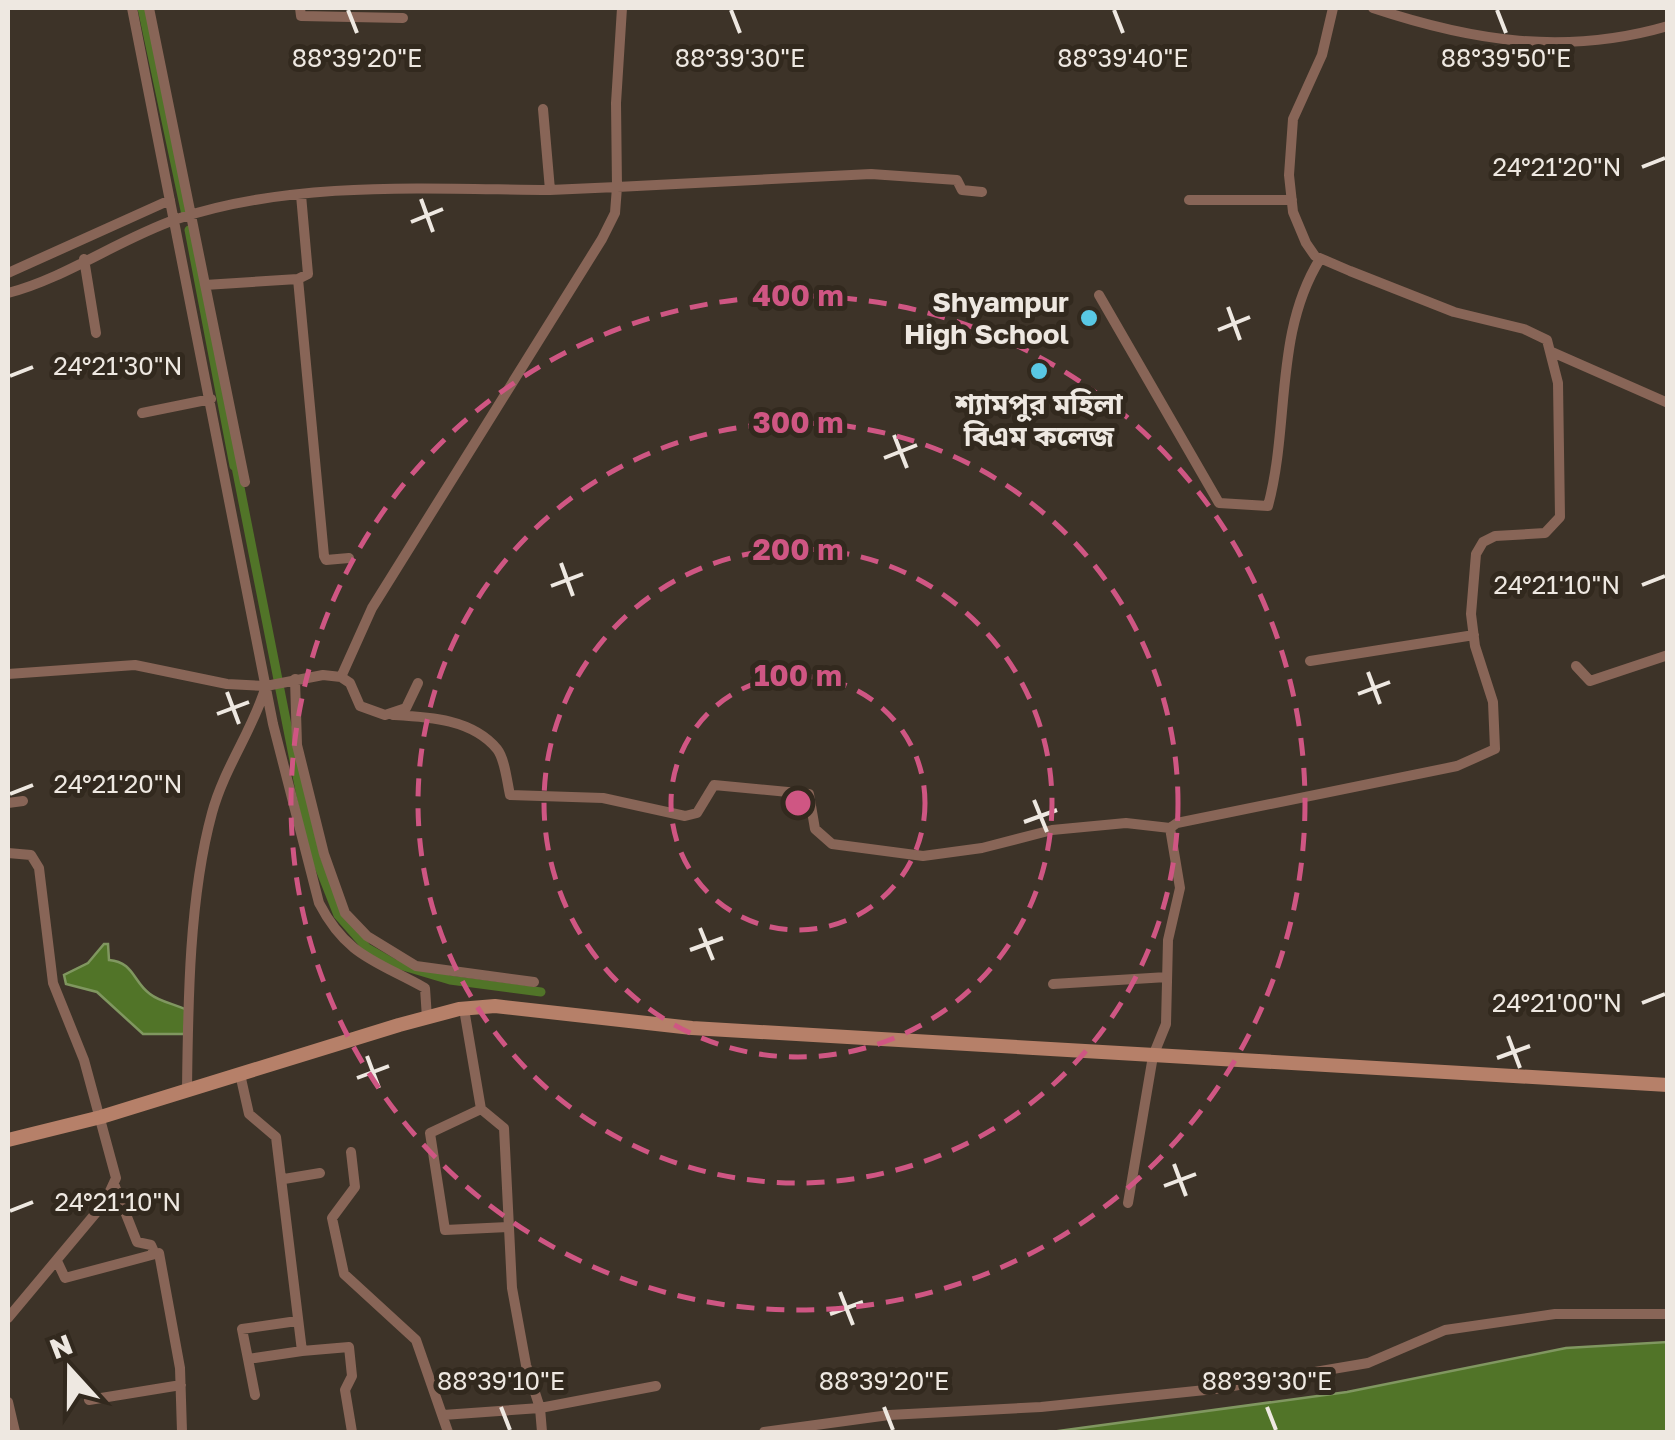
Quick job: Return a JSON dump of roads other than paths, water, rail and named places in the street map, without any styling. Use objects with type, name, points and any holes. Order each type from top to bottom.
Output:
[{"type":"street","points":[[132,8],[269,684],[315,847],[345,913],[392,955],[416,966],[534,982]]},
{"type":"street","points":[[150,8],[245,482]]},
{"type":"street","points":[[300,8],[301,16],[403,18]]},
{"type":"street","points":[[341,677],[372,608],[616,213],[616,103],[622,8]]},
{"type":"street","points":[[8,674],[135,664],[227,684],[341,677],[350,683],[360,706],[372,714],[432,718],[468,727],[499,751],[510,795],[603,798],[685,816],[697,814],[714,785],[770,787],[809,794],[816,830],[832,844],[923,856],[982,848],[1052,830],[1126,823],[1170,828],[1177,822],[1457,766],[1495,749],[1493,702],[1474,634],[1471,600],[1476,554],[1483,542],[1496,536],[1545,533],[1560,517],[1558,384],[1552,352],[1546,340],[1524,329],[1454,312],[1320,258],[1306,243],[1292,200],[1294,119],[1322,54],[1334,8]]},
{"type":"street","points":[[1372,8],[1471,36],[1544,45],[1596,41],[1668,26]]},
{"type":"street","points":[[543,109],[550,190]]},
{"type":"street","points":[[8,293],[174,220],[301,195],[398,189],[550,190],[871,174],[957,180],[962,190],[982,192]]},
{"type":"street","points":[[205,285],[298,279],[308,274],[301,195]]},
{"type":"street","points":[[8,274],[170,200]]},
{"type":"street","points":[[1189,200],[1292,200]]},
{"type":"street","points":[[1099,295],[1219,502],[1268,506],[1277,472],[1289,346],[1301,290],[1320,258]]},
{"type":"street","points":[[84,259],[96,333]]},
{"type":"street","points":[[298,279],[324,556],[326,560],[349,558]]},
{"type":"street","points":[[1552,352],[1668,403]]},
{"type":"street","points":[[142,413],[211,399]]},
{"type":"street","points":[[1310,660],[1474,634]]},
{"type":"street","points":[[1576,666],[1590,681],[1668,656]]},
{"type":"street","points":[[292,679],[319,902],[330,924],[366,958],[425,988],[427,1018]]},
{"type":"street","points":[[393,715],[406,708],[418,683]]},
{"type":"street","points":[[188,1090],[204,849],[237,746],[259,711],[269,684]]},
{"type":"street","points":[[8,803],[23,801]]},
{"type":"street","points":[[1128,1203],[1153,1056],[1166,1024],[1168,940],[1180,888],[1170,828]]},
{"type":"street","points":[[8,853],[36,860],[53,983],[101,1117],[114,1183],[137,1242],[151,1245],[155,1254]]},
{"type":"street","points":[[1053,984],[1167,977]]},
{"type":"street","points":[[8,1140],[101,1117],[464,1009],[522,1008],[674,1027],[1668,1085]]},
{"type":"street","points":[[464,1009],[481,1108],[504,1128],[508,1227],[526,1365],[540,1408],[542,1432]]},
{"type":"street","points":[[240,1074],[249,1114],[276,1137],[302,1351]]},
{"type":"street","points":[[481,1108],[430,1133],[446,1230],[508,1227]]},
{"type":"street","points":[[351,1152],[356,1188],[332,1218],[338,1261],[344,1274],[416,1340],[448,1432]]},
{"type":"street","points":[[284,1180],[320,1173]]},
{"type":"street","points":[[8,1318],[58,1263],[105,1202],[114,1183]]},
{"type":"street","points":[[58,1263],[64,1278],[159,1253],[181,1385],[182,1432]]},
{"type":"street","points":[[764,1432],[888,1415],[1041,1407],[1215,1389],[1368,1363],[1444,1330],[1556,1314],[1668,1314]]},
{"type":"street","points":[[255,1395],[242,1329],[297,1321]]},
{"type":"street","points":[[248,1360],[350,1347],[352,1376],[345,1390],[352,1432]]},
{"type":"street","points":[[88,1400],[181,1385]]},
{"type":"street","points":[[444,1415],[540,1408],[656,1386]]},
{"type":"street","points":[[8,1402],[15,1432]]},
{"type":"waterway","points":[[142,8],[186,215]]},
{"type":"waterway","points":[[189,230],[234,466]]},
{"type":"waterway","points":[[235,462],[301,796],[316,859],[338,915],[367,948],[393,963],[450,980],[541,992]]},
{"type":"place","name":"Shyampur High School","points":[[1089,318]]},
{"type":"place","name":"শ্যামপুর মহিলা বিএম কলেজ","points":[[1039,371]]}]
